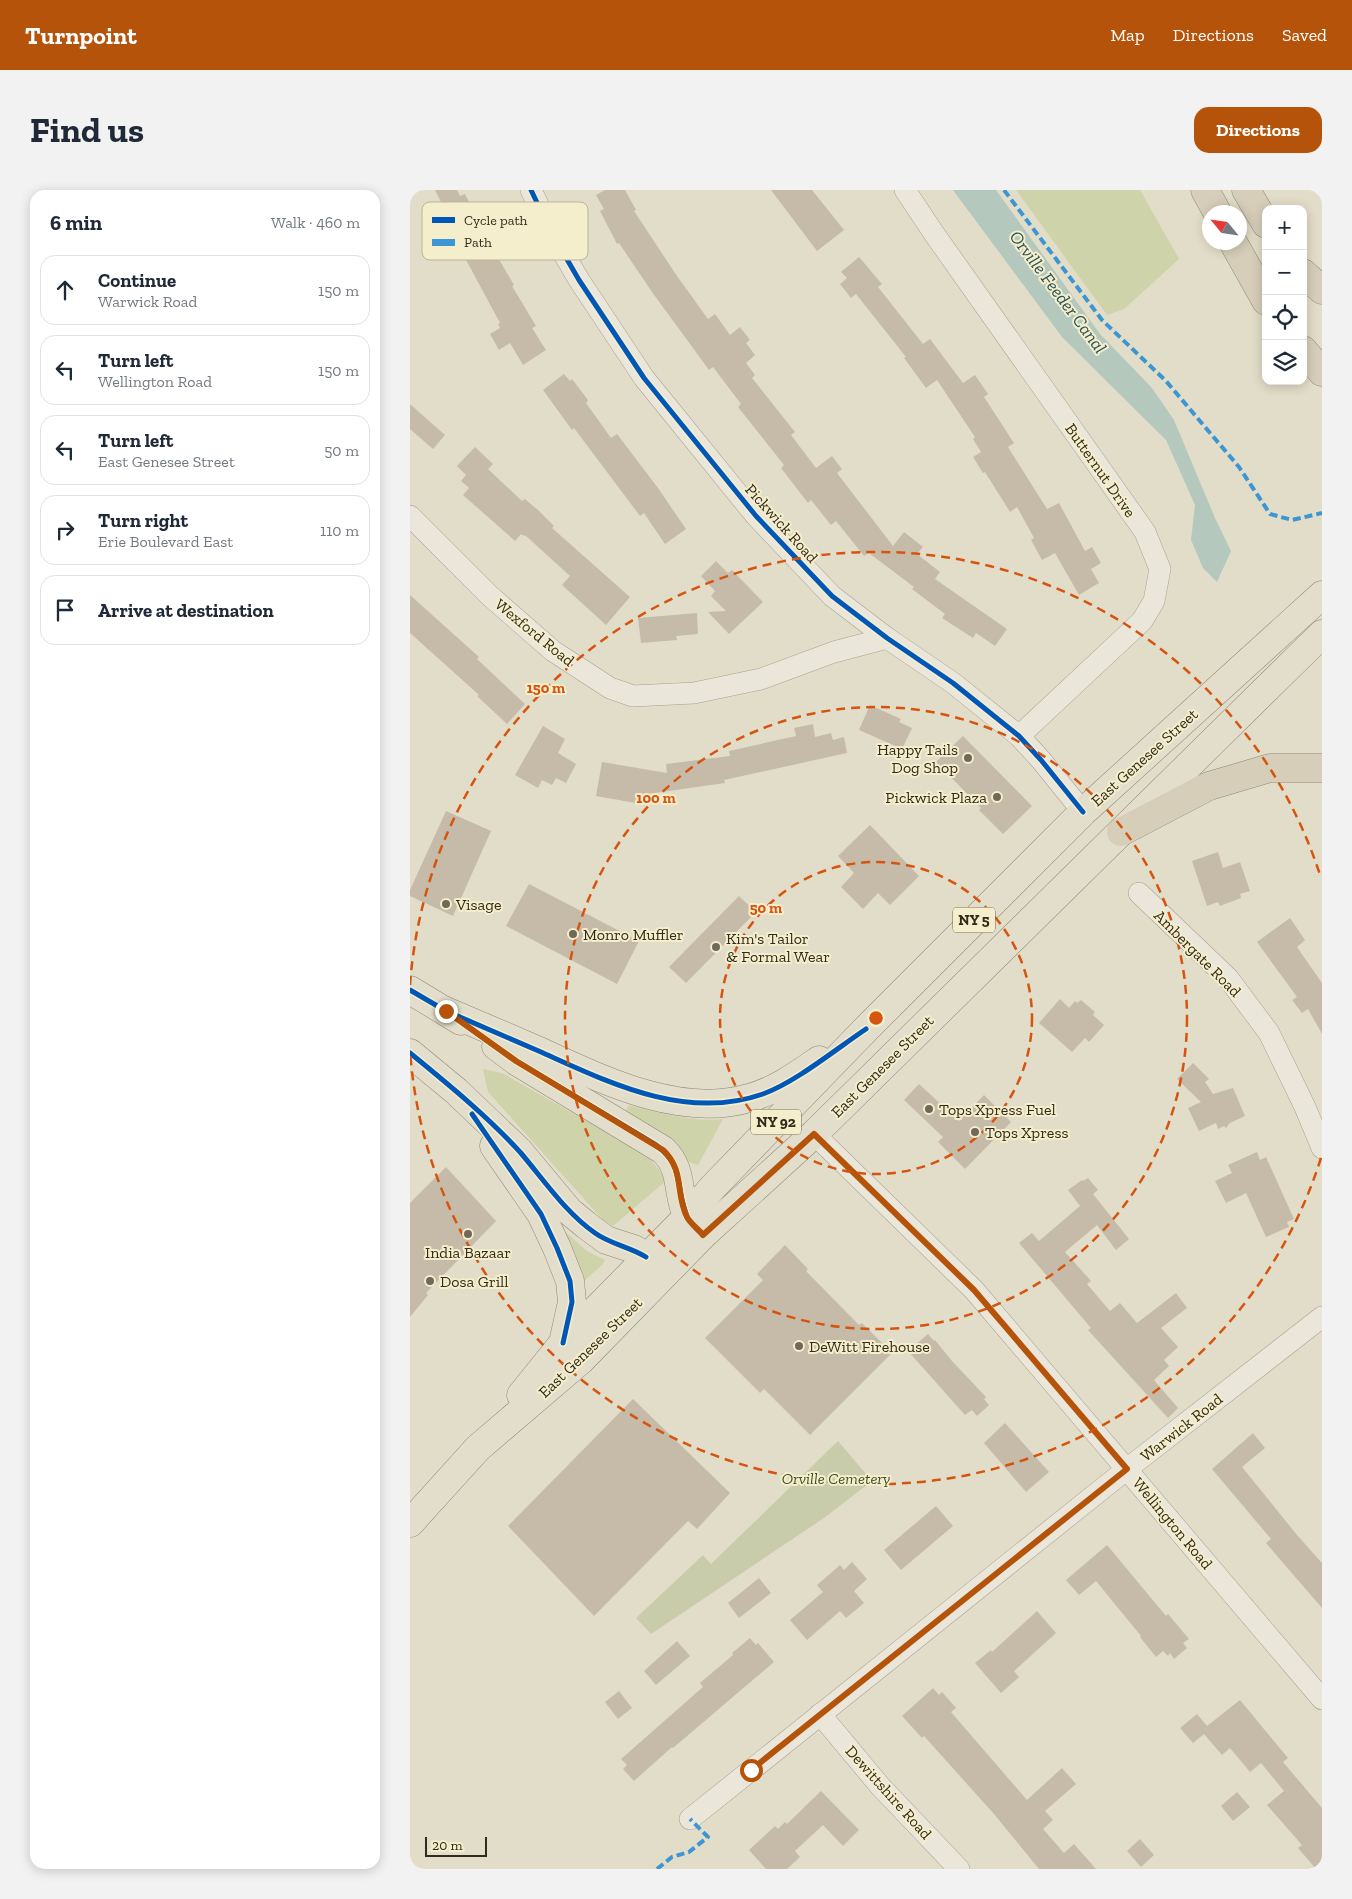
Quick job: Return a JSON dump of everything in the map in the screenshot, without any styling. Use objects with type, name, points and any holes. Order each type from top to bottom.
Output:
[{"type":"highway","points":[[1205,190],[1213,205]]},
{"type":"highway","points":[[1246,190],[1262,217]]},
{"type":"highway","points":[[1237,250],[1263,295]]},
{"type":"highway","points":[[1307,277],[1322,290]]},
{"type":"highway","points":[[1307,355],[1322,372]]},
{"type":"highway","points":[[1121,832],[1209,786],[1270,768],[1322,768]]},
{"type":"main road","name":"East Genesee Street","points":[[695,1226],[713,1187],[866,1029],[1083,812],[1322,595]]},
{"type":"main road","name":"East Genesee Street","points":[[410,1523],[478,1448],[563,1343],[655,1266],[695,1226],[814,1134],[1322,634]]},
{"type":"main road","points":[[1083,812],[1096,855]]},
{"type":"main road","name":"NY 5","points":[[410,990],[446,1011],[516,1061],[663,1150],[676,1166],[680,1190],[695,1226]]},
{"type":"main road","name":"NY 5","points":[[446,1011],[602,1080],[634,1091],[676,1100],[714,1104],[747,1099],[782,1085],[866,1029]]},
{"type":"main road","points":[[410,1053],[456,1091],[518,1151],[569,1211],[606,1240],[634,1249],[655,1266]]},
{"type":"main road","points":[[456,1091],[541,1214],[557,1248],[570,1281],[572,1302],[563,1343]]},
{"type":"main road","name":"East Genesee Street","points":[[478,1448],[581,1360],[655,1266]]},
{"type":"street","name":"Pickwick Road","points":[[531,190],[537,202]]},
{"type":"street","name":"Butternut Drive","points":[[905,190],[1145,532],[1160,569],[1154,601],[1142,621],[1018,736]]},
{"type":"street","name":"Pickwick Road","points":[[567,260],[644,378],[756,516],[832,596],[886,638],[953,683],[1018,736],[1053,774],[1083,812]]},
{"type":"street","name":"Wexford Road","points":[[410,516],[490,596],[553,650],[610,688],[633,696],[694,693],[761,679],[834,652],[886,638]]},
{"type":"street","name":"Ambergate Road","points":[[1138,894],[1228,978],[1269,1033],[1305,1107],[1322,1148]]},
{"type":"street","name":"Wellington Road","points":[[814,1134],[974,1290],[1322,1699]]},
{"type":"street","name":"Warwick Road","points":[[690,1820],[1127,1469],[1322,1317]]},
{"type":"street","name":"Dewittshire Road","points":[[820,1714],[880,1786],[959,1869]]},
{"type":"green space","points":[[1016,190],[1140,190],[1179,259],[1124,309],[1107,315]]},
{"type":"green space","points":[[483,1069],[502,1073],[647,1155],[667,1180],[613,1226],[602,1219],[488,1092]]},
{"type":"green space","points":[[629,1105],[688,1118],[723,1119],[698,1165],[689,1162],[678,1148],[624,1114]]},
{"type":"green space","points":[[562,1229],[587,1251],[605,1260],[584,1281],[578,1284]]},
{"type":"green space","name":"Orville Cemetery","points":[[838,1441],[872,1481],[824,1518],[651,1634],[636,1618],[703,1555],[711,1564]]},
{"type":"water","name":"Orville Feeder Canal","points":[[953,190],[996,190],[1100,334],[1152,388],[1174,420],[1215,518],[1231,551],[1217,582],[1203,568],[1191,540],[1195,505],[1166,440],[1062,337]]},
{"type":"building","points":[[435,190],[457,190],[460,196],[465,194],[469,202],[441,202]]},
{"type":"building","points":[[605,190],[625,190],[636,210],[634,211],[708,319],[715,314],[730,335],[740,327],[750,340],[746,343],[755,355],[746,363],[755,375],[752,378],[795,432],[791,435],[816,468],[832,456],[842,469],[837,473],[893,546],[904,532],[923,547],[917,554],[940,572],[935,579],[1007,629],[995,646],[976,633],[973,638],[942,618],[945,614],[912,589],[914,587],[869,553],[864,556],[836,521],[831,525],[811,500],[808,503],[781,468],[784,465],[738,407],[741,404],[713,367],[709,370],[619,243],[617,244],[600,211],[604,209],[596,195]]},
{"type":"building","points":[[771,190],[812,190],[844,230],[817,251]]},
{"type":"building","points":[[859,257],[882,284],[878,287],[923,344],[930,339],[963,383],[975,375],[988,394],[984,397],[1014,443],[1008,447],[1047,509],[1059,503],[1085,551],[1092,547],[1101,563],[1091,569],[1099,583],[1079,595],[1055,553],[1042,560],[1031,540],[1034,538],[1017,507],[1010,512],[985,472],[983,473],[973,457],[981,452],[973,439],[975,437],[937,380],[926,388],[904,358],[906,357],[856,294],[851,298],[840,284],[847,278],[841,272]]},
{"type":"building","points":[[466,260],[499,260],[514,285],[512,286],[536,326],[532,328],[546,350],[523,365],[510,343],[499,350],[490,334],[500,328],[498,324],[500,323]]},
{"type":"building","points":[[564,374],[570,381],[572,379],[588,400],[586,403],[611,438],[617,434],[686,529],[665,544],[644,513],[640,516],[543,390]]},
{"type":"building","points":[[410,404],[445,435],[433,449],[410,429]]},
{"type":"building","points":[[475,447],[493,464],[488,469],[522,501],[525,499],[539,511],[554,526],[552,528],[630,597],[606,625],[562,585],[570,576],[525,535],[521,534],[515,541],[463,495],[469,488],[461,481],[466,475],[457,466]]},
{"type":"building","points":[[716,561],[728,573],[732,570],[763,602],[729,634],[708,612],[726,611],[711,596],[715,591],[701,576]]},
{"type":"building","points":[[410,595],[479,657],[477,659],[525,704],[507,724],[477,696],[479,695],[410,633]]},
{"type":"building","points":[[697,613],[698,634],[676,636],[677,640],[641,643],[638,618]]},
{"type":"building","points":[[870,705],[901,719],[899,722],[912,728],[902,749],[859,730]]},
{"type":"building","points":[[813,724],[815,737],[831,733],[833,740],[844,737],[847,753],[724,780],[725,783],[648,794],[647,805],[596,796],[602,762],[667,773],[666,764],[730,756],[729,751],[796,736],[794,728]]},
{"type":"building","points":[[543,726],[565,739],[558,753],[576,764],[566,783],[556,778],[552,785],[542,780],[538,788],[515,775]]},
{"type":"building","name":"Pickwick Plaza","points":[[963,736],[1032,806],[1003,834],[979,810],[981,808],[936,762]]},
{"type":"building","points":[[446,811],[491,831],[453,916],[410,896],[410,890]]},
{"type":"building","points":[[870,825],[919,876],[890,905],[878,893],[863,909],[841,887],[854,873],[838,856]]},
{"type":"building","points":[[1218,852],[1223,868],[1240,862],[1250,891],[1240,894],[1241,898],[1220,906],[1218,902],[1207,906],[1192,861]]},
{"type":"building","name":"Monro Muffler","points":[[529,884],[639,941],[617,984],[506,926]]},
{"type":"building","points":[[739,896],[756,912],[686,983],[669,967]]},
{"type":"building","points":[[1290,918],[1305,940],[1297,947],[1322,983],[1322,1034],[1308,1009],[1302,1013],[1292,1000],[1297,997],[1257,942]]},
{"type":"building","points":[[1060,999],[1069,1008],[1075,1001],[1077,1003],[1081,1000],[1095,1012],[1093,1015],[1104,1025],[1089,1042],[1085,1038],[1072,1052],[1039,1023]]},
{"type":"building","points":[[1193,1063],[1209,1079],[1205,1082],[1213,1094],[1233,1088],[1245,1116],[1230,1123],[1226,1128],[1224,1126],[1218,1129],[1216,1123],[1199,1131],[1188,1108],[1201,1102],[1177,1079]]},
{"type":"building","name":"Tops Xpress","points":[[919,1084],[959,1121],[984,1095],[1011,1122],[965,1169],[938,1142],[943,1137],[904,1100]]},
{"type":"building","points":[[1257,1152],[1260,1160],[1266,1157],[1294,1219],[1287,1222],[1289,1227],[1266,1237],[1246,1193],[1226,1203],[1215,1181],[1232,1173],[1228,1165]]},
{"type":"building","points":[[446,1167],[496,1221],[426,1293],[428,1295],[410,1317],[410,1203]]},
{"type":"building","points":[[1088,1178],[1098,1190],[1093,1194],[1129,1239],[1116,1250],[1097,1225],[1065,1252],[1091,1281],[1087,1284],[1110,1311],[1120,1303],[1137,1323],[1176,1293],[1187,1308],[1161,1328],[1178,1347],[1164,1360],[1169,1366],[1154,1380],[1178,1408],[1168,1418],[1088,1330],[1091,1328],[1019,1243],[1032,1233],[1039,1241],[1080,1206],[1068,1190]]},
{"type":"building","name":"DeWitt Firehouse","points":[[785,1245],[808,1269],[806,1271],[859,1325],[862,1323],[892,1353],[810,1435],[764,1389],[760,1393],[705,1338],[763,1280],[757,1274]]},
{"type":"building","points":[[928,1334],[986,1397],[984,1399],[989,1405],[977,1416],[972,1410],[965,1415],[908,1351]]},
{"type":"building","points":[[633,1399],[730,1493],[697,1529],[688,1521],[594,1616],[508,1526]]},
{"type":"building","points":[[1005,1423],[1049,1472],[1026,1492],[984,1443]]},
{"type":"building","points":[[1253,1433],[1265,1448],[1242,1467],[1322,1563],[1322,1608],[1266,1543],[1271,1539],[1212,1469]]},
{"type":"building","points":[[936,1506],[953,1526],[901,1570],[884,1550]]},
{"type":"building","points":[[1107,1545],[1166,1616],[1168,1614],[1189,1639],[1183,1643],[1187,1648],[1174,1659],[1170,1653],[1168,1656],[1163,1651],[1156,1657],[1096,1581],[1079,1595],[1066,1580]]},
{"type":"building","points":[[852,1562],[867,1579],[854,1591],[864,1603],[846,1618],[840,1611],[807,1640],[790,1620],[823,1592],[817,1585],[840,1565],[844,1570]]},
{"type":"building","points":[[759,1578],[771,1593],[739,1618],[728,1603]]},
{"type":"building","points":[[1037,1611],[1056,1633],[1014,1671],[1019,1677],[1001,1693],[975,1663],[991,1650],[992,1652]]},
{"type":"building","points":[[750,1638],[756,1645],[758,1643],[774,1662],[634,1781],[623,1769],[627,1765],[621,1759],[703,1687],[700,1683]]},
{"type":"building","points":[[677,1641],[690,1656],[656,1685],[644,1671]]},
{"type":"building","points":[[933,1688],[939,1695],[942,1692],[956,1708],[951,1712],[1027,1800],[1062,1768],[1076,1784],[1045,1811],[1053,1820],[1043,1829],[1064,1853],[1074,1844],[1096,1869],[1039,1869],[994,1814],[924,1736],[922,1738],[902,1716]]},
{"type":"building","points":[[619,1691],[632,1708],[618,1719],[605,1702]]},
{"type":"building","points":[[1240,1700],[1288,1758],[1283,1762],[1322,1808],[1322,1869],[1316,1869],[1298,1848],[1302,1845],[1267,1805],[1284,1791],[1261,1763],[1250,1772],[1230,1748],[1222,1755],[1204,1734],[1193,1743],[1180,1728],[1197,1714],[1207,1726]]},
{"type":"building","points":[[821,1791],[859,1830],[843,1846],[823,1825],[795,1851],[800,1857],[787,1869],[766,1869],[749,1850],[775,1826],[778,1829],[785,1822],[787,1824]]},
{"type":"building","points":[[1237,1792],[1250,1807],[1233,1821],[1221,1806]]},
{"type":"building","points":[[1140,1839],[1154,1855],[1141,1867],[1127,1851]]},
{"type":"marked path","points":[[1004,190],[1102,320],[1166,381],[1239,467],[1270,514],[1292,520],[1322,513]]},
{"type":"marked path","points":[[657,1869],[672,1857],[689,1852],[708,1837],[690,1819]]},
{"type":"cycle path","points":[[531,190],[537,202]]},
{"type":"cycle path","points":[[567,260],[644,378],[756,516],[832,596],[887,638],[953,683],[1019,736],[1083,812]]},
{"type":"cycle path","points":[[410,990],[446,1011],[516,1061],[656,1145],[674,1164],[687,1217]]},
{"type":"cycle path","points":[[446,1011],[621,1086],[677,1101],[706,1103],[734,1101],[776,1089],[866,1029]]},
{"type":"cycle path","points":[[410,1053],[481,1113],[520,1152],[564,1206],[584,1225],[601,1237],[646,1257]]},
{"type":"cycle path","points":[[472,1114],[541,1214],[557,1248],[570,1281],[572,1302],[563,1343]]},
{"type":"place","name":"Happy Tails Dog Shop","points":[[968,758]]},
{"type":"place","name":"Pickwick Plaza","points":[[997,797]]},
{"type":"place","name":"Visage","points":[[446,904]]},
{"type":"place","name":"Monro Muffler","points":[[573,934]]},
{"type":"place","name":"Kim's Tailor & Formal Wear","points":[[716,947]]},
{"type":"place","name":"Tops Xpress Fuel","points":[[929,1109]]},
{"type":"place","name":"Tops Xpress","points":[[975,1132]]},
{"type":"place","name":"India Bazaar","points":[[468,1234]]},
{"type":"place","name":"Dosa Grill","points":[[430,1281]]},
{"type":"place","name":"DeWitt Firehouse","points":[[799,1346]]},
{"type":"route","points":[[446,1011],[516,1061],[663,1150],[676,1166],[687,1217],[703,1235],[814,1134],[974,1290],[1127,1469],[751,1770]]}]
